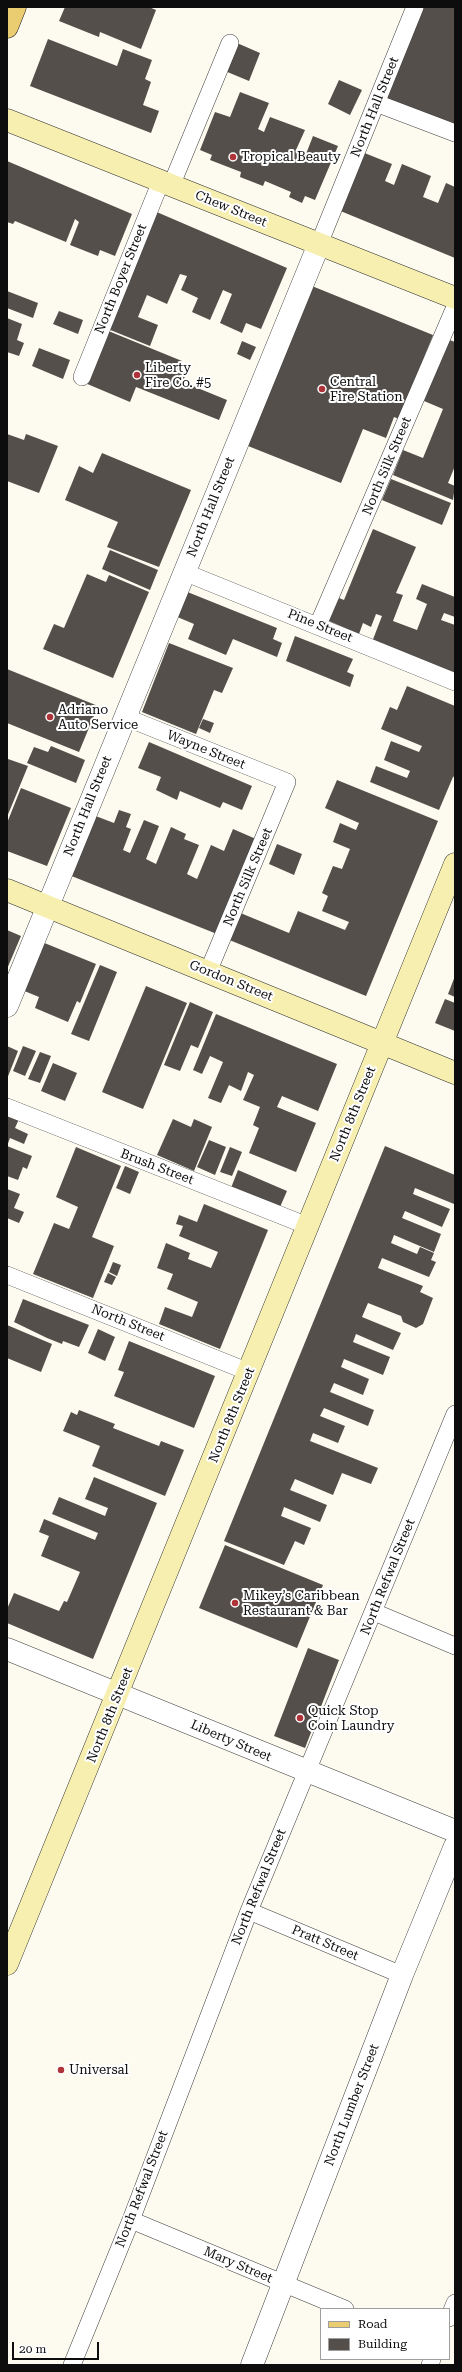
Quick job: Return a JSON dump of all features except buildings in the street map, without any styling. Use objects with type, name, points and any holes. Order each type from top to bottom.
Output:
[{"type":"main road","points":[[7,27],[15,7]]},
{"type":"street","name":"Chew Street","points":[[7,120],[455,298]]},
{"type":"street","name":"North Hall Street","points":[[7,1006],[319,244]]},
{"type":"street","name":"North 8th Street","points":[[7,1964],[455,864]]},
{"type":"street","name":"Gordon Street","points":[[7,890],[455,1073]]},
{"type":"street","name":"Liberty Street","points":[[7,1649],[306,1772],[455,1831]]},
{"type":"street","name":"North Lumber Street","points":[[252,2365],[402,1975],[455,1846]]},
{"type":"lane","name":"North Hall Street","points":[[319,244],[415,7]]},
{"type":"lane","name":"North Boyer Street","points":[[82,377],[166,183],[230,43]]},
{"type":"lane","points":[[376,103],[455,133]]},
{"type":"lane","name":"North Silk Street","points":[[318,625],[455,307]]},
{"type":"lane","name":"Pine Street","points":[[184,572],[318,625],[455,682]]},
{"type":"lane","name":"Wayne Street","points":[[125,717],[287,782]]},
{"type":"lane","name":"North Silk Street","points":[[208,972],[287,782]]},
{"type":"lane","name":"Brush Street","points":[[7,1107],[308,1226]]},
{"type":"lane","name":"North Street","points":[[7,1274],[249,1372]]},
{"type":"lane","name":"North Refwal Street","points":[[72,2365],[130,2220],[249,1911],[455,1414]]},
{"type":"lane","points":[[374,1612],[455,1646]]},
{"type":"lane","name":"Pratt Street","points":[[249,1911],[402,1975]]},
{"type":"lane","name":"Mary Street","points":[[130,2220],[343,2308]]},
{"type":"lane","points":[[450,2316],[455,2304]]},
{"type":"place","name":"Tropical Beauty","points":[[233,157]]},
{"type":"place","name":"Liberty Fire Co. #5","points":[[137,375]]},
{"type":"place","name":"Central Fire Station","points":[[322,389]]},
{"type":"place","name":"Adriano Auto Service","points":[[50,717]]},
{"type":"place","name":"Mikey’s Caribbean Restaurant & Bar","points":[[235,1603]]},
{"type":"place","name":"Quick Stop Coin Laundry","points":[[300,1718]]},
{"type":"place","name":"Universal","points":[[61,2070]]}]
